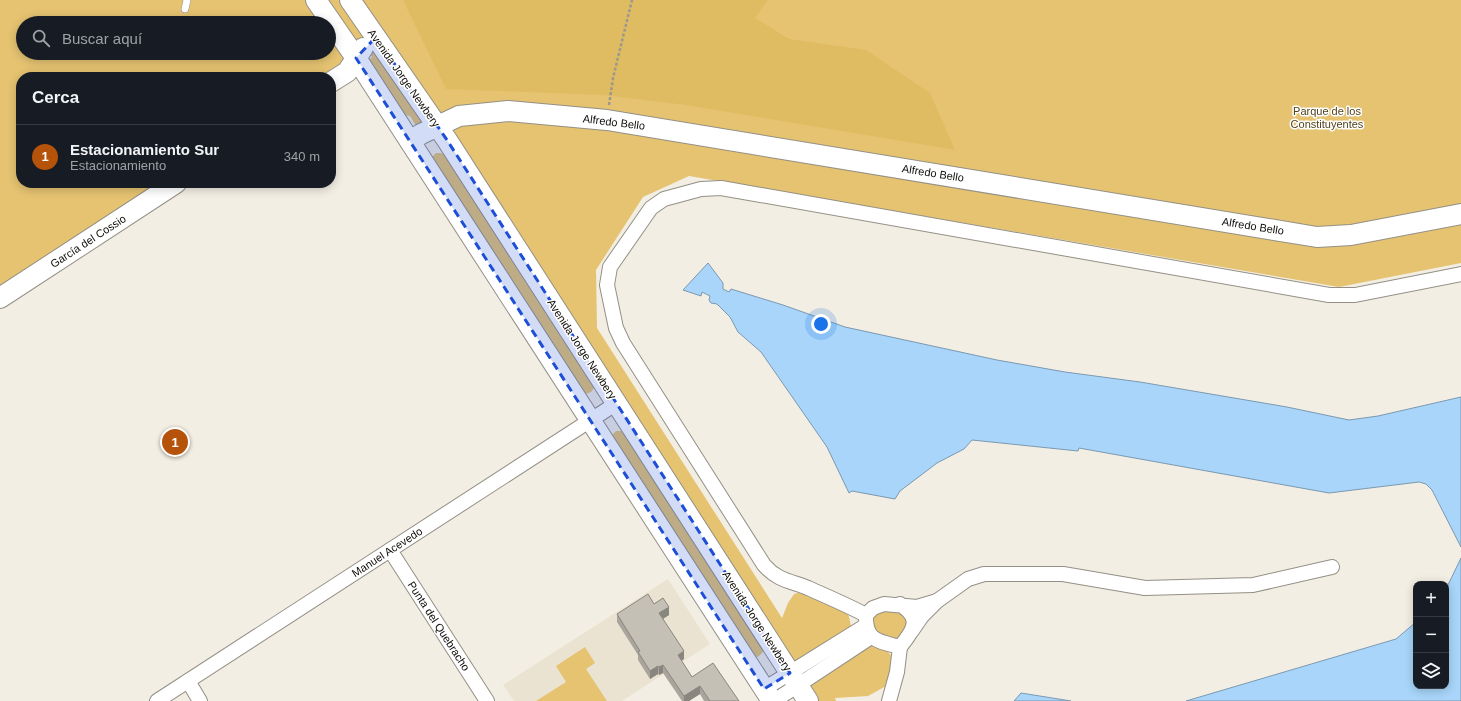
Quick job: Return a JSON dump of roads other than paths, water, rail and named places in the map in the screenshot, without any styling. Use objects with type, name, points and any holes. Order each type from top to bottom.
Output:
[{"type":"main road","points":[[316,0],[327,16]]},
{"type":"main road","name":"Avenida Jorge Newbery","points":[[350,0],[438,126],[799,686]]},
{"type":"main road","points":[[336,29],[770,697]]},
{"type":"main road","points":[[336,79],[347,72],[365,46],[376,37]]},
{"type":"main road","name":"Alfredo Bello","points":[[410,141],[460,116],[508,112],[607,120],[1317,237],[1351,235],[1461,214]]},
{"type":"main road","name":"García del Cossio","points":[[0,298],[168,188]]},
{"type":"street","points":[[900,647],[881,642],[868,626],[806,587],[780,579],[771,573],[764,565],[623,343],[616,328],[607,285],[610,268],[651,208],[664,199],[701,189],[721,188],[1329,295],[1355,295],[1461,274]]},
{"type":"street","name":"Manuel Acevedo","points":[[157,701],[617,403]]},
{"type":"street","name":"Punta del Quebracho","points":[[390,550],[487,701]]},
{"type":"street","points":[[889,701],[897,672],[900,647],[922,616],[937,601],[968,578],[984,574],[1063,574],[1145,588],[1253,585],[1332,567]]},
{"type":"street","points":[[770,697],[799,686],[868,626],[873,608],[884,604],[917,606],[937,601]]},
{"type":"street","points":[[900,604],[911,613],[914,621],[911,632]]},
{"type":"street","points":[[188,681],[200,701]]},
{"type":"lane","points":[[185,9],[186,0]]},
{"type":"water","points":[[708,263],[723,283],[723,289],[729,292],[731,289],[783,305],[845,327],[997,360],[1287,407],[1349,420],[1378,416],[1461,397],[1461,547],[1432,490],[1426,484],[1419,482],[1329,493],[1079,448],[1078,451],[972,440],[964,449],[937,463],[900,491],[895,499],[852,491],[849,493],[827,447],[761,352],[738,332],[730,317],[717,304],[711,303],[709,300],[710,296],[702,292],[701,296],[683,290]]},
{"type":"water","points":[[1461,558],[1461,701],[1186,701],[1396,639],[1413,625],[1413,689],[1449,689],[1449,583]]},
{"type":"water","points":[[1021,693],[1071,701],[1014,701]]},
{"type":"place","name":"Estacionamiento Sur","points":[[175,442]]},
{"type":"park label","name":"Parque de los Constituyentes","points":[[1327,117]]}]
